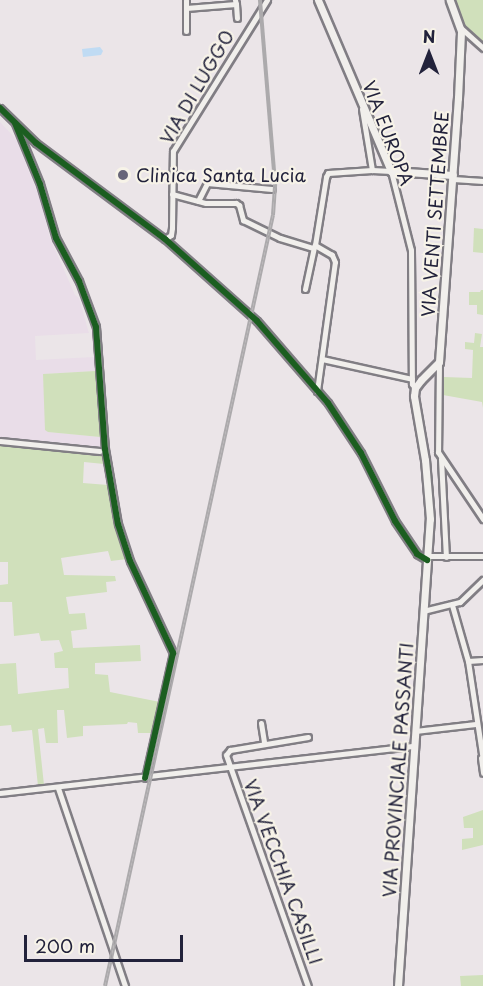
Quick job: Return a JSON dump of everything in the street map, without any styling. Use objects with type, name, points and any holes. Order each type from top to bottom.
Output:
[{"type":"main road","name":"VIA EUROPA","points":[[318,0],[391,171]]},
{"type":"main road","points":[[450,0],[460,29]]},
{"type":"main road","name":"VIA VENTI SETTEMBRE","points":[[439,362],[453,177],[460,29]]},
{"type":"main road","points":[[391,171],[453,177]]},
{"type":"main road","points":[[415,388],[439,362]]},
{"type":"main road","name":"VIA PROVINCIALE PASSANTI","points":[[398,986],[429,500],[416,413],[415,388]]},
{"type":"street","points":[[186,0],[186,31]]},
{"type":"street","name":"VIA DI LUGGO","points":[[165,239],[171,235],[172,228],[173,151],[267,0]]},
{"type":"street","points":[[186,8],[236,2],[237,18]]},
{"type":"street","points":[[460,29],[483,48]]},
{"type":"street","points":[[362,102],[372,170]]},
{"type":"street","points":[[0,108],[36,143],[165,239],[257,321],[317,391],[361,453],[395,521],[417,554],[427,558],[483,556]]},
{"type":"street","points":[[15,123],[40,184],[56,238],[79,281],[96,327],[105,449],[118,524],[130,561],[173,653],[145,778]]},
{"type":"street","points":[[305,289],[328,173],[391,171]]},
{"type":"street","name":"VIA EUROPA","points":[[391,171],[411,250],[412,379],[415,388]]},
{"type":"street","points":[[453,177],[483,182]]},
{"type":"street","points":[[198,201],[207,183],[272,189]]},
{"type":"street","points":[[172,194],[198,201],[236,203],[239,205],[243,220],[280,238],[314,247],[332,255],[335,262],[317,391]]},
{"type":"street","points":[[322,359],[412,379]]},
{"type":"street","points":[[439,362],[438,449],[441,459],[446,557]]},
{"type":"street","points":[[0,441],[99,451]]},
{"type":"street","points":[[441,459],[483,519]]},
{"type":"street","points":[[423,611],[452,605],[464,598],[483,580]]},
{"type":"street","points":[[452,605],[468,661],[483,773]]},
{"type":"street","points":[[468,661],[483,660]]},
{"type":"street","points":[[261,723],[264,743]]},
{"type":"street","points":[[415,731],[476,724]]},
{"type":"street","points":[[229,768],[226,755],[230,750],[308,737]]},
{"type":"street","points":[[0,793],[414,746]]},
{"type":"street","name":"VIA VECCHIA CASILLI","points":[[229,768],[308,986]]},
{"type":"street","points":[[58,788],[125,986]]},
{"type":"shaded area","points":[[0,122],[16,139],[40,199],[50,238],[75,295],[79,298],[89,333],[35,336],[36,360],[94,357],[95,371],[43,374],[48,432],[100,437],[101,447],[0,437]]},
{"type":"green space","points":[[453,0],[483,0],[483,45],[461,26]]},
{"type":"green space","points":[[474,228],[483,229],[483,253],[473,252]]},
{"type":"green space","points":[[483,290],[483,315],[477,314],[477,305],[469,305],[469,292],[480,292]]},
{"type":"green space","points":[[475,333],[482,334],[480,347],[483,347],[483,408],[482,402],[443,395],[444,377],[472,378],[473,350],[465,349],[465,342],[474,343]]},
{"type":"green space","points":[[95,371],[100,437],[45,430],[43,374]]},
{"type":"green space","points":[[0,444],[103,455],[104,464],[84,462],[83,483],[108,485],[127,559],[111,561],[108,551],[61,558],[64,575],[115,576],[116,581],[106,582],[107,592],[66,597],[69,614],[85,613],[87,629],[71,631],[73,648],[140,645],[141,661],[95,663],[95,674],[108,675],[110,692],[160,702],[153,733],[138,733],[137,723],[128,722],[127,724],[83,726],[83,736],[67,738],[64,710],[57,710],[58,743],[46,743],[44,728],[38,729],[44,785],[38,786],[32,730],[12,732],[11,725],[0,726],[0,664],[16,663],[18,694],[69,688],[68,668],[55,668],[54,653],[63,651],[59,640],[41,641],[39,633],[14,636],[12,602],[0,602],[0,585],[8,584],[8,562],[0,562]]},
{"type":"green space","points":[[483,810],[483,845],[462,850],[462,839],[473,838],[473,828],[464,828],[463,817]]},
{"type":"green space","points":[[483,975],[483,986],[461,986],[460,976]]},
{"type":"water","points":[[100,47],[103,51],[101,55],[83,57],[82,49]]},
{"type":"railway","points":[[105,986],[273,215],[275,183],[260,0]]},
{"type":"cycle path","points":[[0,108],[36,143],[165,239],[257,321],[328,403],[361,453],[395,521],[417,554],[427,560]]},
{"type":"cycle path","points":[[15,123],[40,184],[56,238],[79,281],[96,327],[105,449],[118,524],[130,561],[173,653],[145,778]]},
{"type":"place","name":"Clinica Santa Lucia","points":[[123,175]]}]
